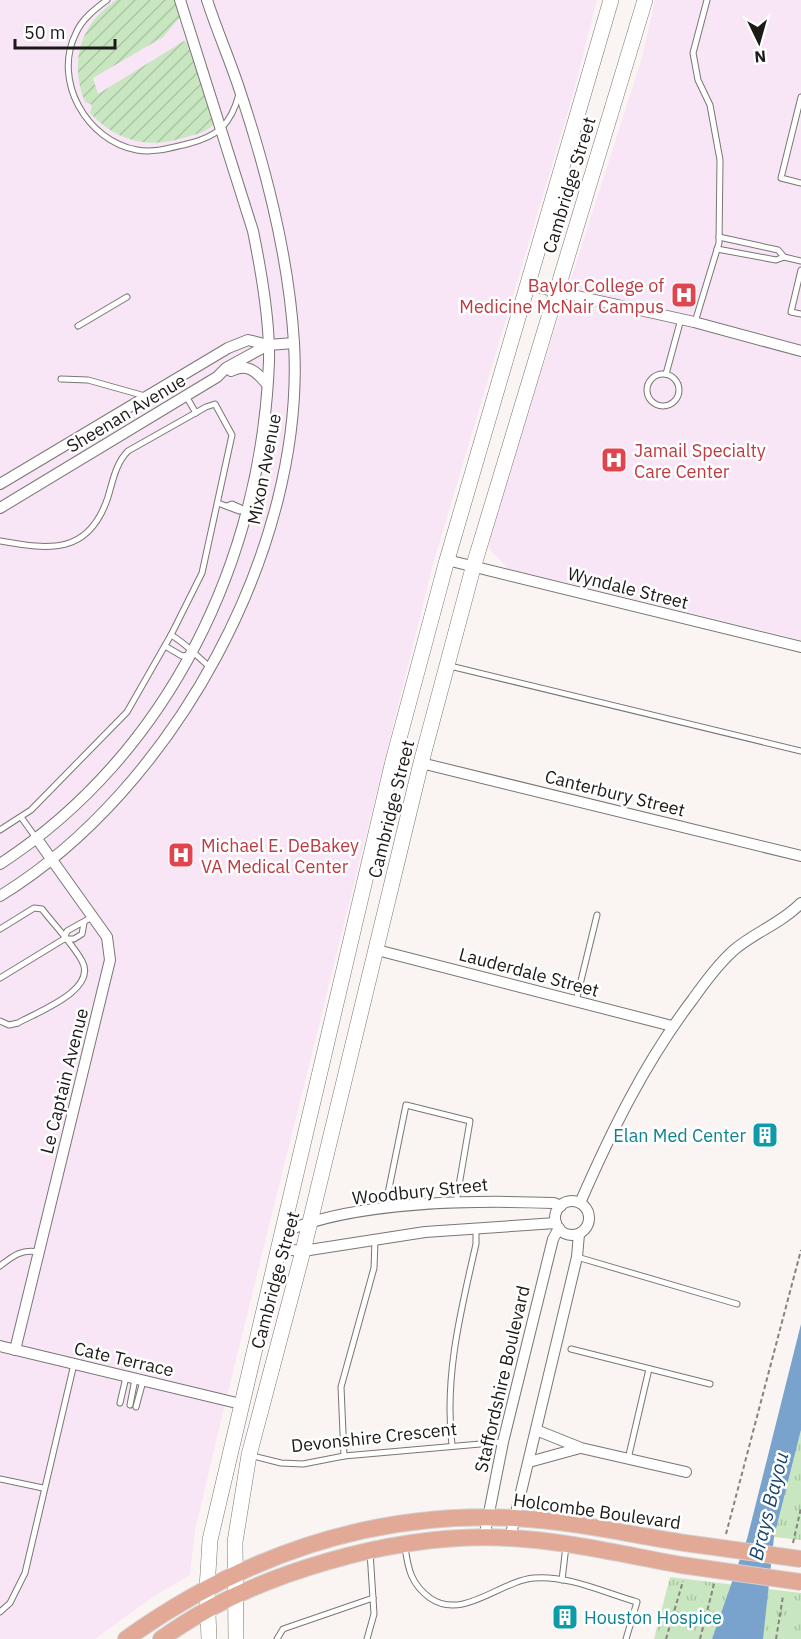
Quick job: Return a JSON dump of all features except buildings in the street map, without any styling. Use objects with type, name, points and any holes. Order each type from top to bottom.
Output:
[{"type":"main road","name":"Holcombe Boulevard","points":[[126,1639],[166,1611],[234,1573],[310,1544],[369,1529],[421,1521],[488,1517],[560,1522],[801,1559]]},
{"type":"main road","points":[[161,1639],[234,1597],[315,1564],[404,1545],[510,1538],[566,1545],[682,1571],[801,1582]]},
{"type":"street","name":"Mixon Avenue","points":[[0,864],[37,839],[70,808],[121,756],[161,705],[192,653],[229,574],[259,456],[268,345],[259,262],[253,231],[180,0]]},
{"type":"street","name":"Mixon Avenue","points":[[0,896],[51,859],[97,818],[152,754],[196,693],[242,609],[273,518],[288,444],[295,390],[290,297],[276,219],[240,91],[207,0]]},
{"type":"street","name":"Cambridge Street","points":[[209,1639],[207,1589],[210,1540],[280,1250],[393,761],[447,560],[611,0]]},
{"type":"street","name":"Cambridge Street","points":[[236,1639],[235,1542],[249,1455],[303,1251],[421,763],[473,568],[645,0]]},
{"type":"street","points":[[526,285],[694,322],[801,351]]},
{"type":"street","name":"Sheenan Avenue","points":[[0,484],[145,396],[237,345],[248,340],[268,345],[294,343]]},
{"type":"street","name":"Sheenan Avenue","points":[[0,508],[218,377],[226,368],[268,345]]},
{"type":"street","points":[[218,377],[243,366],[255,371],[266,383]]},
{"type":"street","name":"Wyndale Street","points":[[447,560],[801,647]]},
{"type":"street","name":"Canterbury Street","points":[[421,763],[801,856]]},
{"type":"street","name":"Le Captain Avenue","points":[[15,1350],[109,967],[109,943],[88,920],[37,839]]},
{"type":"street","points":[[580,1203],[610,1133],[672,1026],[715,970],[735,949],[789,916],[801,903]]},
{"type":"street","name":"Lauderdale Street","points":[[376,950],[672,1026]]},
{"type":"street","name":"Woodbury Street","points":[[284,1232],[310,1221],[386,1206],[484,1200],[554,1203],[561,1206]]},
{"type":"street","points":[[510,1538],[577,1257],[579,1234],[589,1221],[587,1211],[580,1203],[570,1202],[561,1206],[556,1214],[557,1226]]},
{"type":"street","points":[[280,1250],[303,1251],[424,1232],[476,1228],[557,1226],[568,1235],[579,1234]]},
{"type":"street","name":"Staffordshire Boulevard","points":[[484,1538],[503,1442],[557,1226]]},
{"type":"street","name":"Cate Terrace","points":[[0,1346],[241,1404]]},
{"type":"street","points":[[536,1430],[581,1448],[686,1472]]},
{"type":"street","points":[[528,1462],[581,1448]]},
{"type":"lane","points":[[106,0],[86,19],[75,34],[69,78],[72,92],[86,118],[108,139],[139,150],[165,150],[195,142],[221,130],[231,116],[240,91]]},
{"type":"lane","points":[[694,322],[719,237],[720,160],[710,105],[698,80],[693,53],[707,0]]},
{"type":"lane","points":[[801,96],[781,178],[801,183]]},
{"type":"lane","points":[[719,237],[778,250],[784,257]]},
{"type":"lane","points":[[717,249],[776,260],[784,257],[801,261]]},
{"type":"lane","points":[[801,270],[790,312],[801,314]]},
{"type":"lane","points":[[78,326],[127,297]]},
{"type":"lane","points":[[666,374],[681,319]]},
{"type":"lane","points":[[666,374],[676,380],[679,390],[671,404],[661,406],[648,398],[647,387],[652,378],[666,374]]},
{"type":"lane","points":[[61,379],[88,380],[145,396]]},
{"type":"lane","points":[[186,396],[196,413]]},
{"type":"lane","points":[[0,541],[37,548],[61,547],[94,528],[121,458],[215,404],[232,435],[202,573],[171,635],[127,712],[31,810],[0,830]]},
{"type":"lane","points":[[218,504],[227,506],[232,504],[245,510]]},
{"type":"lane","points":[[171,635],[188,645],[192,653],[210,667]]},
{"type":"lane","points":[[165,646],[182,656],[192,653]]},
{"type":"lane","points":[[447,665],[801,751]]},
{"type":"lane","points":[[21,817],[37,839]]},
{"type":"lane","points":[[0,929],[38,908],[42,909],[83,965],[84,979],[78,988],[18,1023],[9,1025],[0,1021]]},
{"type":"lane","points":[[576,1001],[597,915]]},
{"type":"lane","points":[[64,939],[68,931],[88,920]]},
{"type":"lane","points":[[0,978],[64,939],[74,939],[82,934],[88,920]]},
{"type":"lane","points":[[386,1206],[406,1105],[470,1121],[456,1203]]},
{"type":"lane","points":[[452,1445],[448,1413],[455,1333],[476,1244],[476,1228]]},
{"type":"lane","points":[[344,1456],[341,1387],[374,1268],[375,1240]]},
{"type":"lane","points":[[0,1266],[16,1253],[27,1250],[38,1252]]},
{"type":"lane","points":[[577,1257],[736,1304]]},
{"type":"lane","points":[[571,1349],[710,1384]]},
{"type":"lane","points":[[0,1612],[10,1604],[25,1573],[43,1488],[74,1364]]},
{"type":"lane","points":[[628,1459],[649,1369]]},
{"type":"lane","points":[[120,1403],[134,1379]]},
{"type":"lane","points":[[129,1405],[134,1379]]},
{"type":"lane","points":[[134,1379],[136,1407]]},
{"type":"lane","name":"Devonshire Crescent","points":[[249,1455],[303,1464],[344,1456],[503,1442]]},
{"type":"lane","points":[[0,1479],[43,1488]]},
{"type":"lane","points":[[404,1545],[409,1573],[415,1584],[432,1599],[452,1606],[464,1604],[523,1580],[562,1580],[637,1602],[626,1639]]},
{"type":"lane","points":[[562,1580],[566,1545]]},
{"type":"lane","points":[[367,1639],[374,1614],[370,1551]]},
{"type":"lane","points":[[277,1639],[283,1629],[373,1598]]},
{"type":"path","points":[[726,1536],[801,1250]]},
{"type":"path","points":[[793,1538],[801,1508]]},
{"type":"path","points":[[666,1639],[682,1571]]},
{"type":"path","points":[[700,1639],[714,1581]]},
{"type":"shaded area","name":"Michael E. DeBakey VA Medical Center","points":[[0,0],[597,0],[574,91],[434,561],[222,1416],[195,1531],[190,1575],[153,1597],[95,1639],[0,1639]]},
{"type":"shaded area","name":"Baylor College of Medicine McNair Campus","points":[[655,0],[801,0],[801,640],[509,569],[489,549],[491,528],[641,61]]},
{"type":"green space","points":[[116,0],[175,0],[181,16],[163,37],[93,78],[98,94],[184,41],[189,43],[216,122],[209,129],[170,141],[145,142],[121,136],[100,123],[90,113],[92,105],[85,102],[80,87],[78,58],[86,32],[94,20]]},
{"type":"green space","points":[[801,1430],[801,1540],[774,1537]]},
{"type":"green space","points":[[670,1577],[801,1593],[801,1639],[654,1639]]},
{"type":"water","name":"Brays Bayou","points":[[801,1324],[801,1430],[774,1537],[763,1639],[712,1639],[747,1539]]},
{"type":"place","name":"Baylor College of Medicine McNair Campus","points":[[684,295]]},
{"type":"place","name":"Jamail Specialty Care Center","points":[[614,460]]},
{"type":"place","name":"Michael E. DeBakey VA Medical Center","points":[[181,855]]},
{"type":"place","name":"Elan Med Center","points":[[765,1135]]},
{"type":"place","name":"Houston Hospice","points":[[565,1617]]}]
